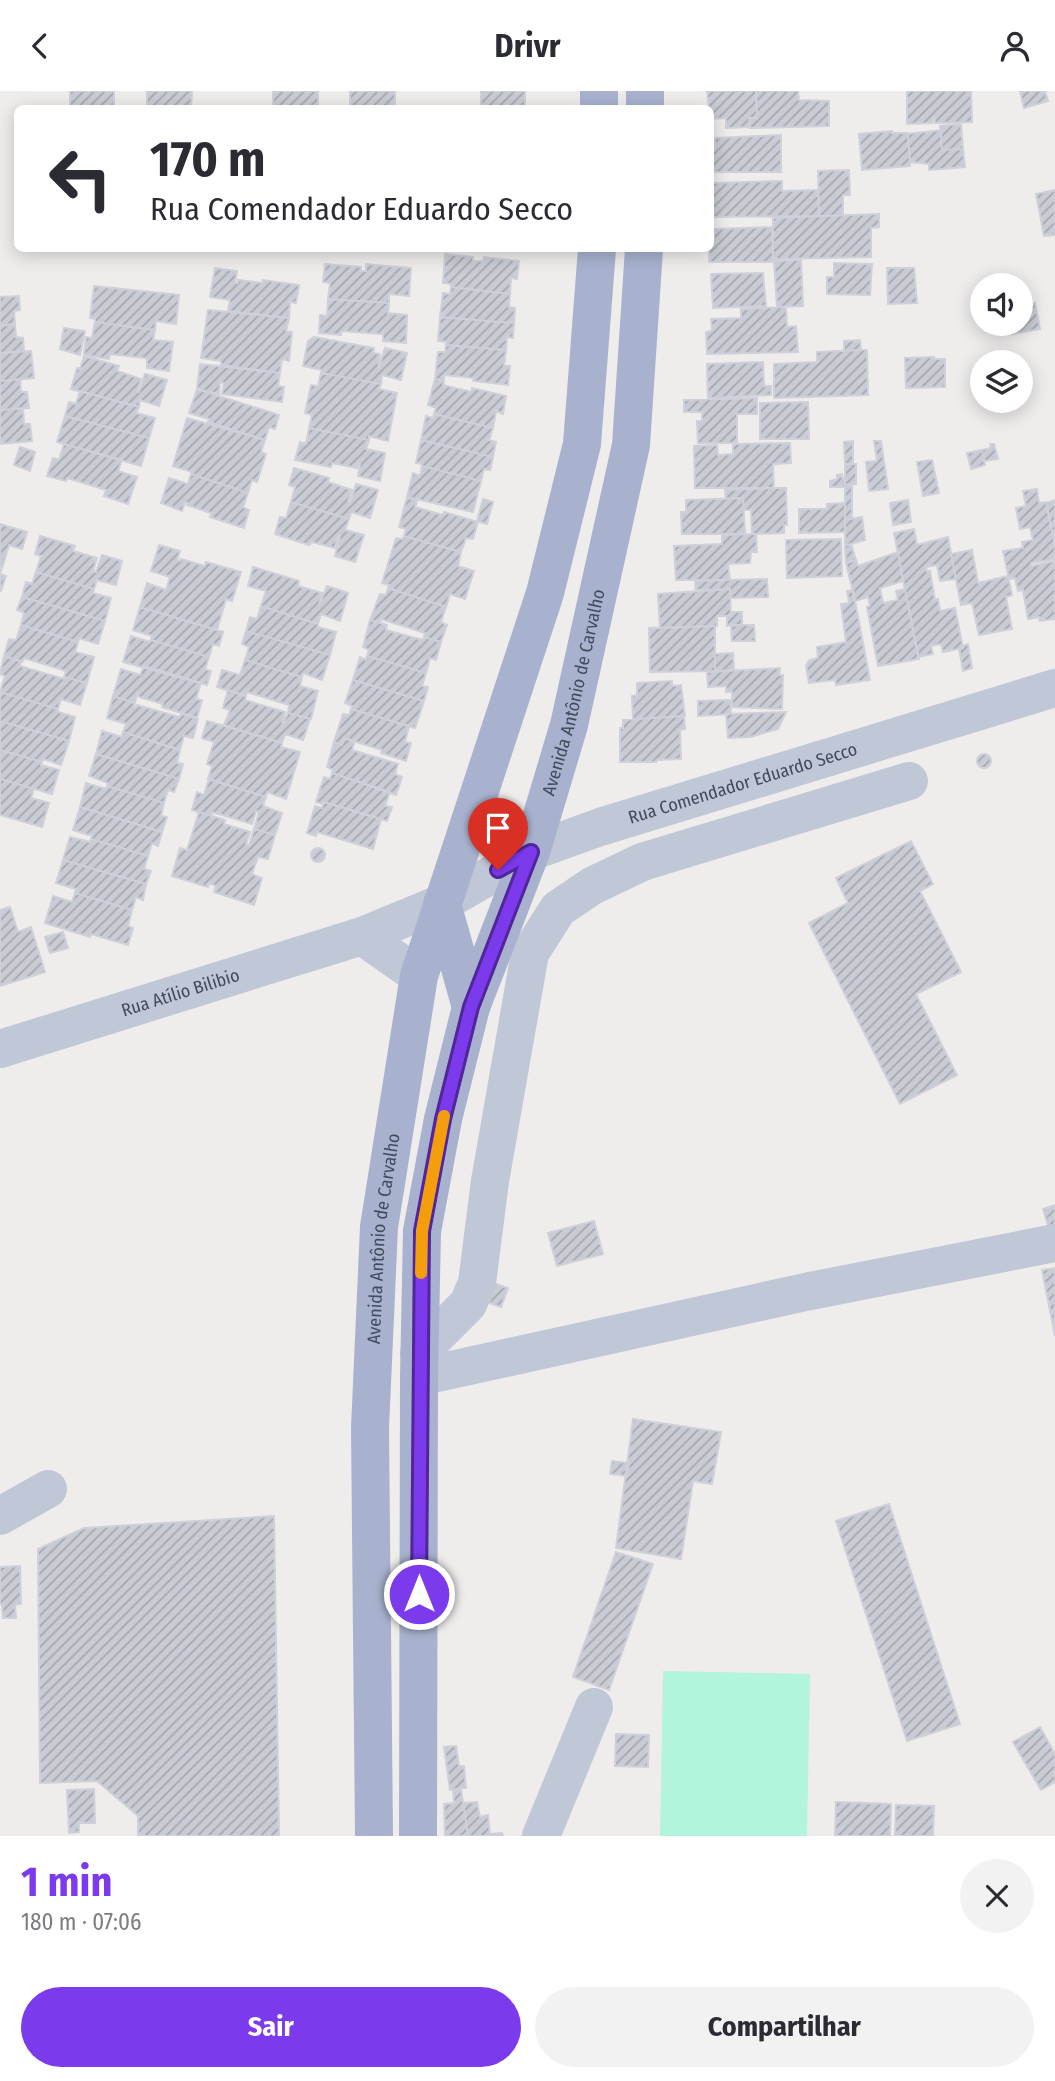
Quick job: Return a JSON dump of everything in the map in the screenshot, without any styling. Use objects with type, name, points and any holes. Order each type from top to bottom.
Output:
[{"type":"main road","name":"Avenida Antônio de Carvalho","points":[[374,1836],[370,1428],[379,1227],[419,976],[545,593],[582,444],[597,252]]},
{"type":"main road","name":"Avenida Antônio de Carvalho","points":[[418,1836],[419,1365],[422,1231],[443,1119],[471,1007],[531,852],[569,725],[631,445],[644,252]]},
{"type":"main road","points":[[442,903],[471,1007]]},
{"type":"street","name":"Rua Comendador Eduardo Secco","points":[[442,903],[531,852],[600,827],[1055,688]]},
{"type":"street","points":[[419,1365],[468,1304],[477,1283],[490,1181],[530,953],[558,909],[593,886],[642,862],[909,781]]},
{"type":"street","name":"Rua Atílio Bilibio","points":[[0,1049],[362,936],[442,903]]},
{"type":"street","points":[[362,936],[419,976]]},
{"type":"street","points":[[419,1365],[1055,1243]]},
{"type":"street","points":[[0,1516],[48,1489]]},
{"type":"street","points":[[541,1836],[594,1707]]},
{"type":"green space","points":[[663,1671],[810,1674],[807,1836],[660,1836]]},
{"type":"building","points":[[70,91],[114,91],[114,105],[70,105]]},
{"type":"building","points":[[147,91],[192,91],[191,105],[147,105]]},
{"type":"building","points":[[273,91],[318,91],[318,105],[273,105]]},
{"type":"building","points":[[350,91],[395,91],[395,105],[350,105]]},
{"type":"building","points":[[481,91],[525,91],[525,105],[481,105]]},
{"type":"building","points":[[707,91],[756,91],[757,118],[749,118],[750,127],[726,128],[726,118],[714,119],[714,105],[708,105]]},
{"type":"building","points":[[756,91],[798,91],[799,100],[829,101],[829,126],[750,128],[749,118],[757,118]]},
{"type":"building","points":[[907,91],[971,91],[972,122],[935,123],[934,116],[932,123],[907,124]]},
{"type":"building","points":[[1020,91],[1045,91],[1048,101],[1024,108]]},
{"type":"building","points":[[961,124],[963,149],[942,150],[940,126]]},
{"type":"building","points":[[941,130],[942,150],[963,149],[965,167],[929,170],[929,164],[910,162],[908,134]]},
{"type":"building","points":[[892,131],[908,133],[910,166],[862,170],[859,134]]},
{"type":"building","points":[[781,135],[781,172],[714,172],[715,138]]},
{"type":"building","points":[[849,170],[850,195],[843,195],[843,216],[819,216],[818,171]]},
{"type":"building","points":[[782,181],[782,191],[818,190],[819,216],[714,217],[714,183]]},
{"type":"building","points":[[1055,190],[1055,235],[1044,236],[1036,194]]},
{"type":"building","points":[[879,214],[879,227],[871,228],[871,257],[773,259],[773,218]]},
{"type":"building","points":[[772,227],[773,259],[776,259],[776,262],[709,262],[709,252],[714,252],[714,229]]},
{"type":"building","points":[[445,254],[473,257],[473,261],[483,261],[484,257],[519,261],[517,279],[511,278],[510,294],[451,287],[451,284],[443,283]]},
{"type":"building","points":[[801,260],[803,306],[777,307],[774,261]]},
{"type":"building","points":[[834,263],[872,264],[870,295],[827,294],[827,277],[834,277]]},
{"type":"building","points":[[325,264],[361,267],[361,271],[366,271],[366,264],[411,268],[409,296],[389,294],[389,303],[328,299],[330,283],[323,282]]},
{"type":"building","points":[[215,268],[237,271],[235,283],[238,283],[238,280],[262,283],[263,280],[299,285],[296,303],[290,302],[289,318],[228,311],[230,300],[210,297]]},
{"type":"building","points":[[887,268],[914,268],[917,303],[888,304]]},
{"type":"building","points":[[763,273],[766,306],[713,308],[711,274]]},
{"type":"building","points":[[94,286],[179,295],[176,324],[156,321],[155,330],[95,322],[95,319],[90,318]]},
{"type":"building","points":[[451,287],[510,294],[509,307],[515,308],[514,323],[440,317],[443,293],[450,294]]},
{"type":"building","points":[[19,296],[20,310],[14,311],[15,324],[0,326],[0,297]]},
{"type":"building","points":[[328,299],[389,303],[388,313],[407,315],[406,343],[383,341],[383,332],[341,331],[341,335],[319,333],[320,315],[327,316]]},
{"type":"building","points":[[1033,303],[1040,329],[1033,330]]},
{"type":"building","points":[[786,307],[787,327],[796,326],[798,352],[707,354],[706,332],[712,331],[711,319],[741,318],[741,309]]},
{"type":"building","points":[[208,310],[289,318],[286,331],[292,332],[289,361],[282,359],[280,373],[221,365],[221,361],[201,358]]},
{"type":"building","points":[[440,317],[514,323],[513,338],[507,337],[506,350],[446,345],[446,342],[438,341]]},
{"type":"building","points":[[95,322],[155,330],[153,340],[173,342],[169,371],[147,368],[145,358],[110,354],[109,359],[84,355],[86,337],[92,338]]},
{"type":"building","points":[[15,324],[16,337],[23,338],[24,351],[0,353],[0,326]]},
{"type":"building","points":[[64,328],[85,331],[80,355],[60,349]]},
{"type":"building","points":[[314,337],[374,348],[373,353],[380,354],[378,367],[385,348],[407,353],[401,380],[382,375],[381,384],[321,373],[322,370],[303,366],[308,341]]},
{"type":"building","points":[[860,340],[861,350],[844,351],[844,341]]},
{"type":"building","points":[[446,345],[506,350],[504,366],[510,366],[508,385],[444,375],[444,381],[435,379],[438,352],[445,352]]},
{"type":"building","points":[[867,350],[868,395],[774,398],[774,364],[817,362],[817,352]]},
{"type":"building","points":[[31,351],[34,378],[0,381],[0,353]]},
{"type":"building","points":[[84,356],[119,366],[117,371],[141,379],[137,391],[139,392],[145,374],[167,380],[159,406],[140,400],[139,407],[71,389],[77,368],[80,369]]},
{"type":"building","points":[[905,358],[945,359],[945,387],[906,388]]},
{"type":"building","points":[[763,362],[764,386],[771,386],[771,395],[708,398],[707,364]]},
{"type":"building","points":[[200,364],[280,373],[278,386],[284,387],[282,402],[222,394],[224,383],[220,382],[219,394],[197,389]]},
{"type":"building","points":[[321,373],[381,384],[379,389],[397,393],[388,441],[309,428],[312,415],[305,413],[311,385],[318,386]]},
{"type":"building","points":[[20,379],[21,392],[27,392],[29,408],[0,410],[0,381]]},
{"type":"building","points":[[435,379],[444,381],[443,385],[472,392],[472,388],[506,396],[503,414],[496,411],[493,428],[434,414],[436,408],[428,405]]},
{"type":"building","points":[[197,389],[279,415],[275,429],[269,427],[265,440],[208,422],[209,419],[189,413]]},
{"type":"building","points":[[80,391],[139,407],[136,413],[155,418],[149,438],[65,416],[69,402],[76,404]]},
{"type":"building","points":[[757,398],[757,414],[737,414],[737,443],[698,443],[697,421],[702,421],[702,412],[684,412],[684,400]]},
{"type":"building","points":[[808,402],[809,439],[760,439],[760,403]]},
{"type":"building","points":[[23,408],[24,424],[30,424],[32,441],[0,444],[0,410]]},
{"type":"building","points":[[434,414],[493,428],[489,440],[496,442],[493,457],[421,440],[426,416],[433,418]]},
{"type":"building","points":[[65,416],[149,438],[141,466],[57,442]]},
{"type":"building","points":[[187,418],[265,440],[261,452],[266,454],[257,482],[252,480],[248,493],[173,466]]},
{"type":"building","points":[[309,428],[369,440],[366,449],[385,453],[380,481],[358,476],[358,463],[357,468],[332,463],[331,467],[295,460],[300,442],[306,444]]},
{"type":"building","points":[[421,440],[493,457],[490,470],[484,469],[481,481],[422,466],[416,463]]},
{"type":"building","points":[[853,441],[853,464],[845,464],[844,442]]},
{"type":"building","points":[[874,441],[881,441],[888,489],[869,491],[866,462],[877,461]]},
{"type":"building","points":[[790,443],[791,463],[773,464],[774,488],[695,488],[694,446],[717,445],[718,455],[733,454],[733,444]]},
{"type":"building","points":[[64,444],[122,460],[118,471],[137,477],[128,504],[104,496],[106,490],[67,478],[66,481],[47,476],[53,458],[59,460]]},
{"type":"building","points":[[990,444],[994,444],[998,459],[984,461],[982,450],[991,448]]},
{"type":"building","points":[[20,447],[35,452],[30,471],[14,465]]},
{"type":"building","points":[[982,450],[985,465],[971,469],[967,453]]},
{"type":"building","points":[[932,460],[939,493],[923,496],[917,462]]},
{"type":"building","points":[[845,464],[856,464],[856,484],[845,485]]},
{"type":"building","points":[[422,466],[481,481],[473,512],[407,497],[413,473],[420,476]]},
{"type":"building","points":[[294,468],[329,478],[328,482],[352,490],[348,502],[350,503],[356,484],[378,490],[370,518],[351,512],[349,519],[291,502],[295,487],[289,485]]},
{"type":"building","points":[[191,474],[248,493],[243,507],[249,510],[244,528],[210,517],[211,513],[185,502],[182,511],[161,503],[169,478],[188,484]]},
{"type":"building","points":[[842,474],[845,487],[830,487],[830,481]]},
{"type":"building","points":[[845,485],[852,485],[852,519],[845,520]]},
{"type":"building","points":[[786,488],[787,525],[784,525],[784,533],[752,534],[751,510],[744,510],[743,498],[726,499],[725,490]]},
{"type":"building","points":[[1037,489],[1039,503],[1046,502],[1055,546],[1055,559],[1031,563],[1031,566],[1055,561],[1055,619],[1040,621],[1039,617],[1028,619],[1023,590],[1018,591],[1015,578],[1009,579],[1003,551],[1023,548],[1022,542],[1033,540],[1030,527],[1020,529],[1016,508],[1026,506],[1023,491]]},
{"type":"building","points":[[407,497],[417,501],[415,507],[478,522],[473,539],[466,538],[461,552],[404,536],[406,529],[399,527]]},
{"type":"building","points":[[743,498],[745,534],[682,534],[681,512],[686,512],[686,500]]},
{"type":"building","points":[[483,499],[493,502],[487,524],[477,521]]},
{"type":"building","points":[[908,500],[911,522],[893,525],[890,503]]},
{"type":"building","points":[[1055,500],[1055,546],[1046,503]]},
{"type":"building","points":[[291,502],[349,519],[345,530],[364,535],[355,562],[335,556],[340,536],[338,535],[335,548],[312,542],[309,545],[275,534],[280,517],[286,518]]},
{"type":"building","points":[[845,503],[845,532],[799,533],[799,509],[827,509],[827,504]]},
{"type":"building","points":[[862,517],[865,540],[845,546],[845,520]]},
{"type":"building","points":[[0,524],[27,532],[22,549],[9,545],[4,562],[0,561]]},
{"type":"building","points":[[914,529],[917,545],[948,537],[956,579],[940,581],[937,565],[926,567],[927,572],[930,571],[935,600],[938,599],[940,611],[955,608],[963,648],[943,652],[941,644],[931,646],[933,654],[918,657],[894,533]]},
{"type":"building","points":[[756,534],[757,552],[751,552],[750,563],[728,564],[730,580],[676,580],[674,546],[722,544],[722,535]]},
{"type":"building","points":[[40,536],[75,546],[73,551],[97,558],[93,571],[96,572],[102,555],[122,561],[116,585],[97,580],[94,589],[36,572],[41,556],[35,554]]},
{"type":"building","points":[[404,536],[461,552],[458,566],[474,571],[465,599],[450,594],[446,607],[388,588],[389,585],[382,583],[396,538],[403,539]]},
{"type":"building","points":[[841,539],[842,576],[787,578],[786,540]]},
{"type":"building","points":[[851,544],[856,560],[846,563],[845,546]]},
{"type":"building","points":[[159,545],[180,551],[177,560],[180,561],[181,559],[205,566],[206,562],[241,572],[232,601],[226,599],[217,630],[140,607],[147,583],[166,590],[170,577],[151,571]]},
{"type":"building","points":[[972,550],[978,583],[1008,576],[1012,595],[1006,597],[1012,629],[979,635],[972,603],[961,605],[951,554]]},
{"type":"building","points":[[898,552],[903,581],[880,588],[883,603],[898,600],[896,591],[905,589],[919,659],[878,666],[867,607],[870,606],[868,597],[855,601],[846,563],[856,560],[858,566]]},
{"type":"building","points":[[253,567],[299,581],[298,586],[322,593],[319,605],[327,586],[348,593],[340,621],[321,614],[318,624],[261,606],[266,591],[248,586]]},
{"type":"building","points":[[36,572],[94,589],[93,593],[111,598],[105,621],[22,597],[26,582],[32,584]]},
{"type":"building","points":[[0,574],[6,576],[1,591],[0,590]]},
{"type":"building","points":[[767,579],[768,597],[730,598],[730,589],[696,592],[695,581]]},
{"type":"building","points":[[388,588],[446,607],[441,622],[447,625],[441,642],[424,637],[425,633],[381,619],[380,623],[370,620],[380,594],[386,595]]},
{"type":"building","points":[[730,589],[731,616],[717,616],[717,626],[660,628],[658,594]]},
{"type":"building","points":[[853,590],[870,680],[836,685],[835,680],[809,683],[806,666],[809,660],[818,658],[817,647],[846,642],[841,604],[849,603],[847,591]]},
{"type":"building","points":[[22,597],[105,621],[98,644],[79,638],[78,642],[21,625],[24,613],[17,610]]},
{"type":"building","points":[[261,606],[336,632],[330,655],[246,631],[250,617],[257,619]]},
{"type":"building","points":[[140,607],[223,632],[219,646],[213,644],[209,657],[151,640],[152,636],[133,630]]},
{"type":"building","points":[[731,612],[742,612],[742,625],[727,626],[727,616],[731,616]]},
{"type":"building","points":[[370,620],[387,625],[386,630],[441,642],[436,660],[430,658],[426,673],[367,656],[369,650],[363,647]]},
{"type":"building","points":[[21,625],[78,642],[75,652],[94,657],[87,683],[64,677],[66,671],[24,658],[22,662],[4,656],[9,639],[16,640]]},
{"type":"building","points":[[731,625],[754,625],[755,641],[732,641]]},
{"type":"building","points":[[715,626],[715,671],[650,672],[649,628]]},
{"type":"building","points":[[246,631],[330,655],[322,680],[303,673],[302,677],[245,660],[249,647],[242,644]]},
{"type":"building","points":[[131,636],[209,657],[205,669],[211,671],[207,685],[123,662]]},
{"type":"building","points":[[968,644],[972,668],[963,671],[959,648]]},
{"type":"building","points":[[733,653],[734,670],[715,671],[715,654]]},
{"type":"building","points":[[4,656],[21,661],[20,666],[87,683],[80,705],[61,699],[58,709],[0,692],[5,676],[0,674]]},
{"type":"building","points":[[367,656],[426,673],[422,686],[428,687],[424,701],[353,680],[360,657],[366,660]]},
{"type":"building","points":[[245,660],[302,677],[300,686],[318,691],[311,719],[288,713],[289,705],[247,692],[246,696],[217,687],[222,670],[240,675]]},
{"type":"building","points":[[144,666],[201,683],[196,699],[202,700],[197,718],[162,707],[163,704],[139,697],[137,693],[135,703],[113,696],[121,669],[140,675]]},
{"type":"building","points":[[780,668],[779,675],[783,675],[782,709],[732,707],[732,692],[726,692],[726,686],[708,687],[707,672]]},
{"type":"building","points":[[353,680],[424,701],[415,728],[351,709],[352,706],[345,703]]},
{"type":"building","points":[[672,681],[672,686],[681,685],[685,716],[633,719],[632,696],[637,695],[637,683]]},
{"type":"building","points":[[228,690],[246,696],[245,700],[285,712],[282,725],[288,713],[310,719],[303,740],[285,734],[282,743],[224,725],[230,710],[223,708]]},
{"type":"building","points":[[0,692],[58,709],[58,712],[75,717],[69,741],[0,721]]},
{"type":"building","points":[[113,696],[135,703],[133,707],[137,705],[179,717],[182,714],[198,719],[193,738],[184,736],[180,750],[123,732],[126,724],[107,718]]},
{"type":"building","points":[[730,700],[731,714],[698,716],[698,701]]},
{"type":"building","points":[[351,709],[409,726],[405,742],[411,743],[406,761],[344,738],[342,745],[334,742],[343,714],[349,715]]},
{"type":"building","points":[[786,712],[778,729],[750,737],[728,738],[726,714]]},
{"type":"building","points":[[684,716],[685,729],[680,730],[681,759],[620,762],[620,728],[623,728],[623,720]]},
{"type":"building","points":[[0,721],[69,741],[61,765],[0,750]]},
{"type":"building","points":[[207,721],[282,743],[281,747],[300,752],[286,799],[267,792],[266,797],[208,779],[212,766],[207,764],[214,742],[202,738]]},
{"type":"building","points":[[102,731],[122,737],[123,732],[180,750],[177,763],[183,764],[179,779],[96,754]]},
{"type":"building","points":[[344,738],[355,741],[352,750],[398,764],[395,774],[402,777],[396,795],[332,773],[333,770],[327,767],[334,742],[342,745]]},
{"type":"building","points":[[0,750],[42,762],[41,765],[59,770],[52,794],[0,779]]},
{"type":"building","points":[[96,754],[179,779],[174,792],[168,790],[164,803],[107,786],[108,783],[89,776]]},
{"type":"building","points":[[984,754],[989,756],[989,766],[984,768],[979,766],[977,761],[979,756]]},
{"type":"building","points":[[332,773],[390,792],[385,806],[392,807],[387,821],[316,802],[324,777],[330,779]]},
{"type":"building","points":[[0,779],[34,789],[31,798],[49,803],[42,827],[0,815]]},
{"type":"building","points":[[209,779],[266,797],[263,806],[282,813],[275,835],[254,829],[259,812],[256,811],[252,824],[212,812],[211,816],[192,810],[197,792],[204,795]]},
{"type":"building","points":[[86,783],[106,789],[107,786],[164,803],[161,816],[167,817],[162,832],[80,807]]},
{"type":"building","points":[[324,802],[381,819],[373,849],[317,832],[316,836],[307,833],[315,806],[322,808]]},
{"type":"building","points":[[80,807],[162,832],[158,846],[152,843],[148,856],[91,839],[92,836],[73,830]]},
{"type":"building","points":[[199,812],[250,832],[246,844],[249,846],[254,829],[275,835],[268,859],[258,857],[252,874],[262,878],[254,905],[214,892],[216,886],[209,883],[208,887],[172,876],[180,848],[187,850]]},
{"type":"building","points":[[70,837],[90,842],[91,839],[148,856],[144,869],[151,871],[146,884],[63,860]]},
{"type":"building","points":[[911,841],[933,884],[920,891],[961,972],[916,994],[957,1075],[900,1104],[809,923],[848,903],[836,878]]},
{"type":"building","points":[[315,848],[321,848],[325,855],[321,862],[315,862],[311,858],[311,852]]},
{"type":"building","points":[[63,860],[146,884],[143,900],[136,897],[132,910],[75,893],[76,889],[56,883]]},
{"type":"building","points":[[75,893],[132,910],[128,926],[133,928],[128,945],[45,923],[53,896],[72,902]]},
{"type":"building","points":[[10,907],[18,932],[31,927],[45,972],[0,986],[0,910]]},
{"type":"building","points":[[63,932],[68,948],[50,953],[45,937]]},
{"type":"building","points":[[1055,1205],[1055,1230],[1050,1232],[1043,1209]]},
{"type":"building","points":[[594,1221],[603,1254],[557,1266],[548,1233]]},
{"type":"building","points":[[1055,1268],[1055,1336],[1042,1270]]},
{"type":"building","points":[[496,1284],[508,1288],[501,1307],[489,1303]]},
{"type":"building","points":[[633,1419],[721,1432],[712,1484],[693,1481],[681,1559],[616,1548]]},
{"type":"building","points":[[612,1461],[629,1463],[627,1476],[610,1474]]},
{"type":"building","points":[[889,1504],[960,1724],[907,1741],[836,1521]]},
{"type":"building","points":[[274,1516],[279,1836],[138,1836],[138,1816],[97,1781],[40,1783],[38,1549],[84,1528]]},
{"type":"building","points":[[616,1552],[653,1564],[609,1690],[573,1677]]},
{"type":"building","points":[[20,1566],[21,1604],[15,1605],[16,1618],[3,1618],[0,1604],[0,1567]]},
{"type":"building","points":[[1040,1727],[1055,1754],[1055,1782],[1041,1790],[1013,1742]]},
{"type":"building","points":[[616,1734],[649,1735],[648,1767],[615,1766]]},
{"type":"building","points":[[456,1746],[459,1766],[464,1766],[466,1788],[450,1790],[444,1747]]},
{"type":"building","points":[[94,1789],[95,1823],[79,1823],[79,1832],[69,1833],[67,1790]]},
{"type":"building","points":[[461,1789],[468,1836],[445,1836],[444,1804],[454,1803],[453,1790]]},
{"type":"building","points":[[477,1802],[480,1817],[488,1815],[490,1834],[502,1833],[503,1836],[468,1836],[463,1803]]},
{"type":"building","points":[[836,1802],[891,1804],[890,1836],[835,1836]]},
{"type":"building","points":[[896,1805],[934,1806],[933,1836],[895,1836]]},
{"type":"slow traffic","points":[[421,1273],[422,1231],[444,1116]]},
{"type":"route","points":[[419,1594],[422,1231],[443,1119],[471,1007],[531,852],[498,870]]}]
